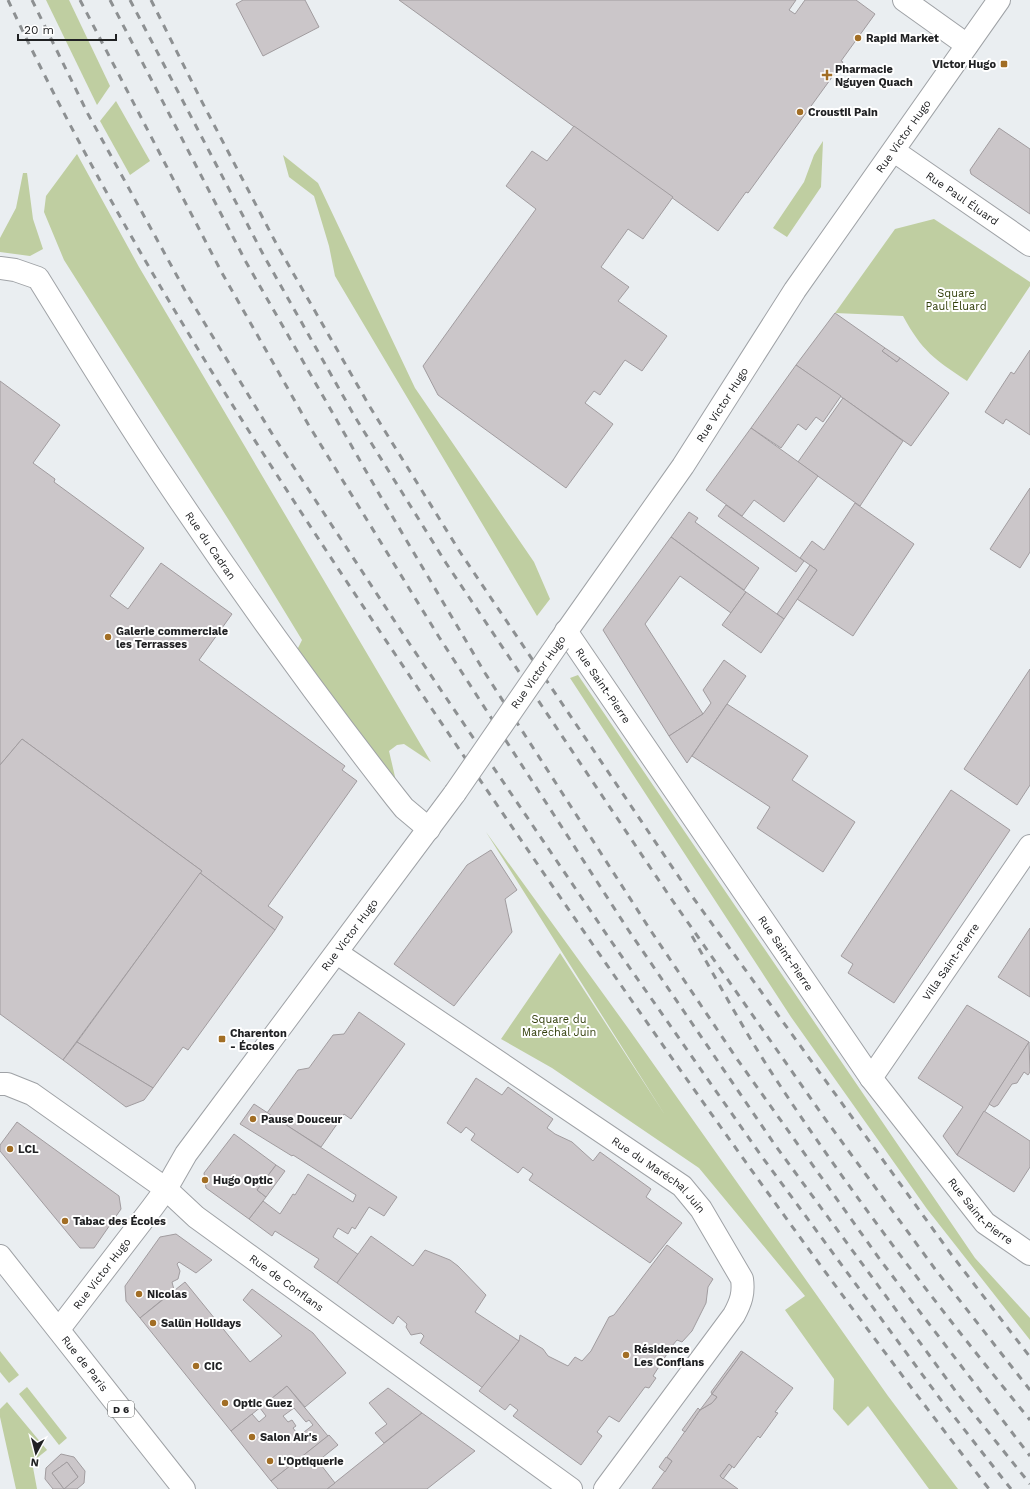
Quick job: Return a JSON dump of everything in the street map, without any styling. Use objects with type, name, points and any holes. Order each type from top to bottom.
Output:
[{"type":"street","points":[[904,0],[967,45]]},
{"type":"street","name":"Rue Victor Hugo","points":[[59,1329],[166,1189],[186,1154],[455,793],[683,466],[795,290],[999,0]]},
{"type":"street","name":"Rue Paul Éluard","points":[[894,151],[1030,246]]},
{"type":"street","name":"Rue du Cadran","points":[[0,268],[15,270],[38,278],[161,473],[256,611],[329,712],[396,798],[404,808],[429,829]]},
{"type":"street","name":"Rue Saint-Pierre","points":[[563,637],[871,1078],[986,1223],[1030,1254]]},
{"type":"street","name":"Villa Saint-Pierre","points":[[871,1078],[1030,846]]},
{"type":"street","name":"Rue du Maréchal Juin","points":[[337,953],[682,1186],[701,1209],[742,1279],[744,1289],[742,1300],[734,1314],[606,1489]]},
{"type":"street","name":"Rue de Conflans","points":[[0,1084],[7,1084],[32,1094],[166,1189],[196,1217],[571,1489]]},
{"type":"street","name":"Rue de Paris","points":[[0,1256],[184,1489]]},
{"type":"green space","points":[[46,0],[69,0],[110,86],[97,105]]},
{"type":"green space","points":[[116,101],[150,161],[130,175],[100,121]]},
{"type":"green space","points":[[823,141],[821,187],[787,237],[773,228],[804,182],[814,155]]},
{"type":"green space","points":[[77,154],[139,267],[431,762],[404,744],[397,745],[389,751],[396,781],[296,652],[302,640],[230,522],[64,260],[44,212],[46,196]]},
{"type":"green space","points":[[283,155],[318,183],[415,388],[534,562],[550,599],[537,616],[335,276],[329,246],[314,196],[289,177]]},
{"type":"green space","points":[[23,173],[27,173],[33,219],[43,249],[30,256],[0,252],[0,238],[16,208]]},
{"type":"green space","name":"Square Paul Éluard","points":[[934,219],[1030,282],[1030,286],[967,381],[937,360],[923,346],[916,338],[903,316],[835,313],[895,229]]},
{"type":"green space","points":[[578,675],[975,1258],[1030,1318],[1030,1340],[927,1209],[791,1017],[570,678]]},
{"type":"green space","name":"Square du Maréchal Juin","points":[[486,832],[628,1028],[888,1396],[958,1489],[929,1489],[868,1406],[848,1426],[833,1409],[834,1379],[785,1310],[805,1296],[699,1168],[552,1068],[501,1039],[560,953],[665,1115]]},
{"type":"green space","points":[[0,1351],[19,1375],[9,1383],[0,1372]]},
{"type":"green space","points":[[27,1387],[67,1438],[59,1445],[19,1394]]},
{"type":"green space","points":[[7,1402],[47,1450],[32,1462],[37,1489],[16,1489],[0,1417],[0,1409]]},
{"type":"building","points":[[243,0],[305,0],[319,27],[263,56],[236,4]]},
{"type":"building","points":[[399,0],[796,0],[789,10],[795,14],[805,0],[856,0],[875,14],[841,61],[843,62],[748,193],[746,192],[718,231]]},
{"type":"building","points":[[574,126],[673,197],[643,239],[628,229],[601,267],[629,287],[618,301],[667,336],[642,371],[625,360],[600,395],[594,391],[585,403],[613,424],[566,488],[438,395],[423,366],[536,209],[506,186],[532,151],[547,161]]},
{"type":"building","points":[[999,128],[1030,149],[1030,214],[971,174],[970,170]]},
{"type":"building","points":[[835,313],[885,348],[882,351],[897,362],[900,358],[949,393],[911,446],[796,365]]},
{"type":"building","points":[[885,348],[900,358],[897,362],[882,351]]},
{"type":"building","points":[[1030,350],[1030,435],[1006,419],[1003,424],[985,412],[1011,372],[1014,374]]},
{"type":"building","points":[[796,365],[841,396],[823,422],[816,417],[806,430],[798,424],[781,448],[751,428]]},
{"type":"building","name":"Galerie commerciale les Terrasses","points":[[0,381],[60,425],[33,463],[55,479],[54,482],[144,548],[110,596],[128,609],[161,563],[232,614],[199,660],[345,766],[342,770],[357,781],[268,906],[283,917],[275,930],[200,873],[202,871],[22,739],[0,765]]},
{"type":"building","points":[[843,398],[903,441],[860,506],[798,462]]},
{"type":"building","points":[[751,428],[818,476],[784,522],[754,500],[742,516],[706,490]]},
{"type":"building","points":[[1030,488],[1030,552],[1020,568],[990,549]]},
{"type":"building","points":[[855,503],[914,544],[853,636],[797,599],[817,570],[800,558],[812,541],[824,550]]},
{"type":"building","points":[[726,505],[804,561],[796,572],[718,516]]},
{"type":"building","points":[[689,512],[698,518],[695,522],[759,568],[744,590],[671,537]]},
{"type":"building","points":[[671,537],[746,592],[731,613],[680,576],[645,624],[703,714],[669,736],[603,630]]},
{"type":"building","points":[[810,565],[817,570],[784,619],[777,614]]},
{"type":"building","points":[[746,592],[784,619],[761,653],[722,625]]},
{"type":"building","points":[[724,660],[746,676],[687,763],[669,736],[703,714],[711,703],[703,690]]},
{"type":"building","points":[[1030,669],[1030,785],[1017,805],[964,769]]},
{"type":"building","points":[[727,704],[808,756],[792,780],[855,822],[823,872],[757,828],[770,807],[692,756]]},
{"type":"building","points":[[22,739],[202,871],[63,1060],[0,1014],[0,765]]},
{"type":"building","points":[[951,790],[1010,830],[894,1003],[848,973],[853,964],[841,956]]},
{"type":"building","points":[[491,850],[517,890],[505,899],[512,932],[454,1006],[394,964],[467,865]]},
{"type":"building","points":[[200,873],[275,930],[188,1050],[183,1047],[153,1088],[77,1042]]},
{"type":"building","points":[[1030,928],[1030,997],[998,977]]},
{"type":"building","points":[[967,1005],[1029,1042],[957,1155],[943,1136],[963,1107],[918,1078]]},
{"type":"building","points":[[359,1012],[405,1044],[351,1119],[344,1114],[321,1147],[267,1113],[298,1070],[309,1068],[333,1035],[344,1034]]},
{"type":"building","points":[[77,1042],[153,1088],[144,1100],[126,1107],[63,1060]]},
{"type":"building","points":[[1029,1042],[1030,1072],[1028,1075],[1024,1072],[1017,1083],[1012,1084],[998,1105],[994,1107],[989,1104]]},
{"type":"building","points":[[476,1078],[502,1095],[508,1087],[553,1119],[547,1128],[555,1134],[572,1142],[593,1161],[600,1152],[651,1189],[646,1197],[682,1223],[650,1263],[529,1180],[533,1174],[523,1167],[518,1173],[471,1140],[475,1134],[466,1127],[461,1133],[447,1123]]},
{"type":"building","points":[[254,1104],[397,1197],[384,1216],[369,1207],[355,1229],[352,1227],[348,1234],[338,1228],[333,1237],[359,1255],[337,1283],[314,1267],[319,1259],[275,1231],[272,1236],[249,1219],[263,1201],[280,1214],[293,1194],[295,1195],[308,1174],[353,1202],[356,1195],[293,1155],[292,1156],[240,1124]]},
{"type":"building","points":[[984,1111],[1030,1141],[1030,1167],[1014,1192],[957,1155]]},
{"type":"building","points":[[17,1122],[119,1196],[121,1209],[94,1248],[80,1248],[0,1151],[0,1145]]},
{"type":"building","points":[[234,1134],[276,1165],[257,1190],[266,1197],[249,1219],[206,1188],[204,1173]]},
{"type":"building","points":[[276,1165],[285,1171],[266,1197],[257,1190]]},
{"type":"building","points":[[176,1234],[212,1260],[196,1273],[179,1262],[177,1264],[180,1271],[178,1279],[172,1282],[174,1290],[140,1318],[126,1301],[125,1286],[160,1237]]},
{"type":"building","points":[[371,1236],[413,1266],[425,1250],[450,1260],[458,1266],[486,1295],[475,1312],[519,1341],[483,1388],[420,1343],[424,1336],[421,1333],[411,1335],[406,1327],[407,1324],[398,1316],[393,1324],[337,1283]]},
{"type":"building","name":"Résidence Les Conflans","points":[[667,1245],[713,1279],[708,1287],[706,1303],[692,1331],[682,1342],[677,1340],[672,1346],[653,1376],[656,1378],[649,1388],[645,1387],[619,1422],[609,1416],[597,1432],[602,1436],[581,1465],[513,1416],[518,1410],[510,1404],[505,1410],[479,1391],[519,1341],[520,1335],[543,1349],[548,1356],[568,1366],[575,1357],[582,1361],[591,1351],[609,1317],[614,1315]]},
{"type":"building","points":[[185,1282],[250,1362],[282,1336],[243,1300],[252,1289],[313,1333],[346,1373],[305,1407],[287,1386],[231,1431],[140,1318]]},
{"type":"building","points":[[741,1351],[743,1352],[712,1394],[711,1392]]},
{"type":"building","points":[[743,1352],[793,1388],[775,1412],[778,1413],[760,1438],[758,1436],[734,1468],[729,1464],[720,1476],[738,1489],[652,1489],[672,1461],[667,1457],[700,1410],[712,1403],[717,1397],[712,1394]]},
{"type":"building","points":[[287,1386],[328,1436],[271,1481],[231,1431],[252,1414],[259,1422],[266,1416],[260,1408]],"holes":[[[294,1408],[306,1422],[309,1420],[313,1425],[299,1436],[293,1428],[296,1426],[292,1420],[288,1422],[283,1416]]]},
{"type":"building","points":[[388,1388],[422,1413],[384,1443],[375,1433],[387,1424],[369,1403]]},
{"type":"building","points":[[712,1394],[717,1397],[712,1403],[700,1410]]},
{"type":"building","points":[[698,1408],[700,1410],[685,1432],[682,1430]]},
{"type":"building","points":[[422,1413],[475,1451],[427,1489],[327,1489]]},
{"type":"building","points":[[329,1435],[338,1445],[318,1461],[335,1483],[327,1489],[278,1489],[271,1481]]},
{"type":"building","points":[[61,1454],[74,1457],[85,1471],[84,1483],[77,1489],[64,1489],[53,1489],[45,1479],[46,1468]],"holes":[[[67,1462],[78,1477],[64,1489],[52,1473]]]},
{"type":"building","points":[[666,1457],[672,1461],[665,1472],[659,1467]]},
{"type":"building","points":[[67,1462],[78,1477],[64,1489],[52,1473]]},
{"type":"building","points":[[729,1464],[732,1467],[723,1479],[720,1476]]},
{"type":"railway","points":[[8,0],[54,94],[103,186],[154,276],[208,366],[320,542],[570,912],[706,1106],[845,1299],[989,1489]]},
{"type":"railway","points":[[32,0],[88,114],[188,296],[274,437],[409,643],[611,941],[760,1154],[941,1400],[1011,1489]]},
{"type":"railway","points":[[80,0],[222,273],[308,424],[439,637],[627,928],[775,1145],[957,1393],[1030,1484]]},
{"type":"railway","points":[[110,0],[246,262],[382,499],[485,673],[651,931],[737,1059],[881,1261],[1030,1456]]},
{"type":"railway","points":[[130,0],[264,256],[355,417],[446,563],[668,894],[823,1116],[935,1269],[1030,1390]]},
{"type":"railway","points":[[151,0],[201,100],[277,245],[370,407],[460,552],[689,892],[951,1254],[1030,1357]]},
{"type":"railway","points":[[692,936],[767,1066],[838,1171],[932,1297],[1030,1420]]},
{"type":"place","name":"Rapid Market","points":[[858,38]]},
{"type":"place","name":"Victor Hugo","points":[[1004,64]]},
{"type":"place","name":"Pharmacie Nguyen Quach","points":[[827,75]]},
{"type":"place","name":"Croustil Pain","points":[[800,112]]},
{"type":"place","name":"Galerie commerciale les Terrasses","points":[[108,637]]},
{"type":"place","name":"Charenton - Écoles","points":[[222,1039]]},
{"type":"place","name":"Pause Douceur","points":[[253,1119]]},
{"type":"place","name":"LCL","points":[[10,1149]]},
{"type":"place","name":"Hugo Optic","points":[[205,1180]]},
{"type":"place","name":"Tabac des Écoles","points":[[65,1221]]},
{"type":"place","name":"Nicolas","points":[[139,1294]]},
{"type":"place","name":"Salün Holidays","points":[[153,1323]]},
{"type":"place","name":"Résidence Les Conflans","points":[[626,1355]]},
{"type":"place","name":"CIC","points":[[196,1366]]},
{"type":"place","name":"Optic Guez","points":[[225,1403]]},
{"type":"place","name":"Salon Air's","points":[[252,1437]]},
{"type":"place","name":"L'Optiquerie","points":[[270,1461]]}]
